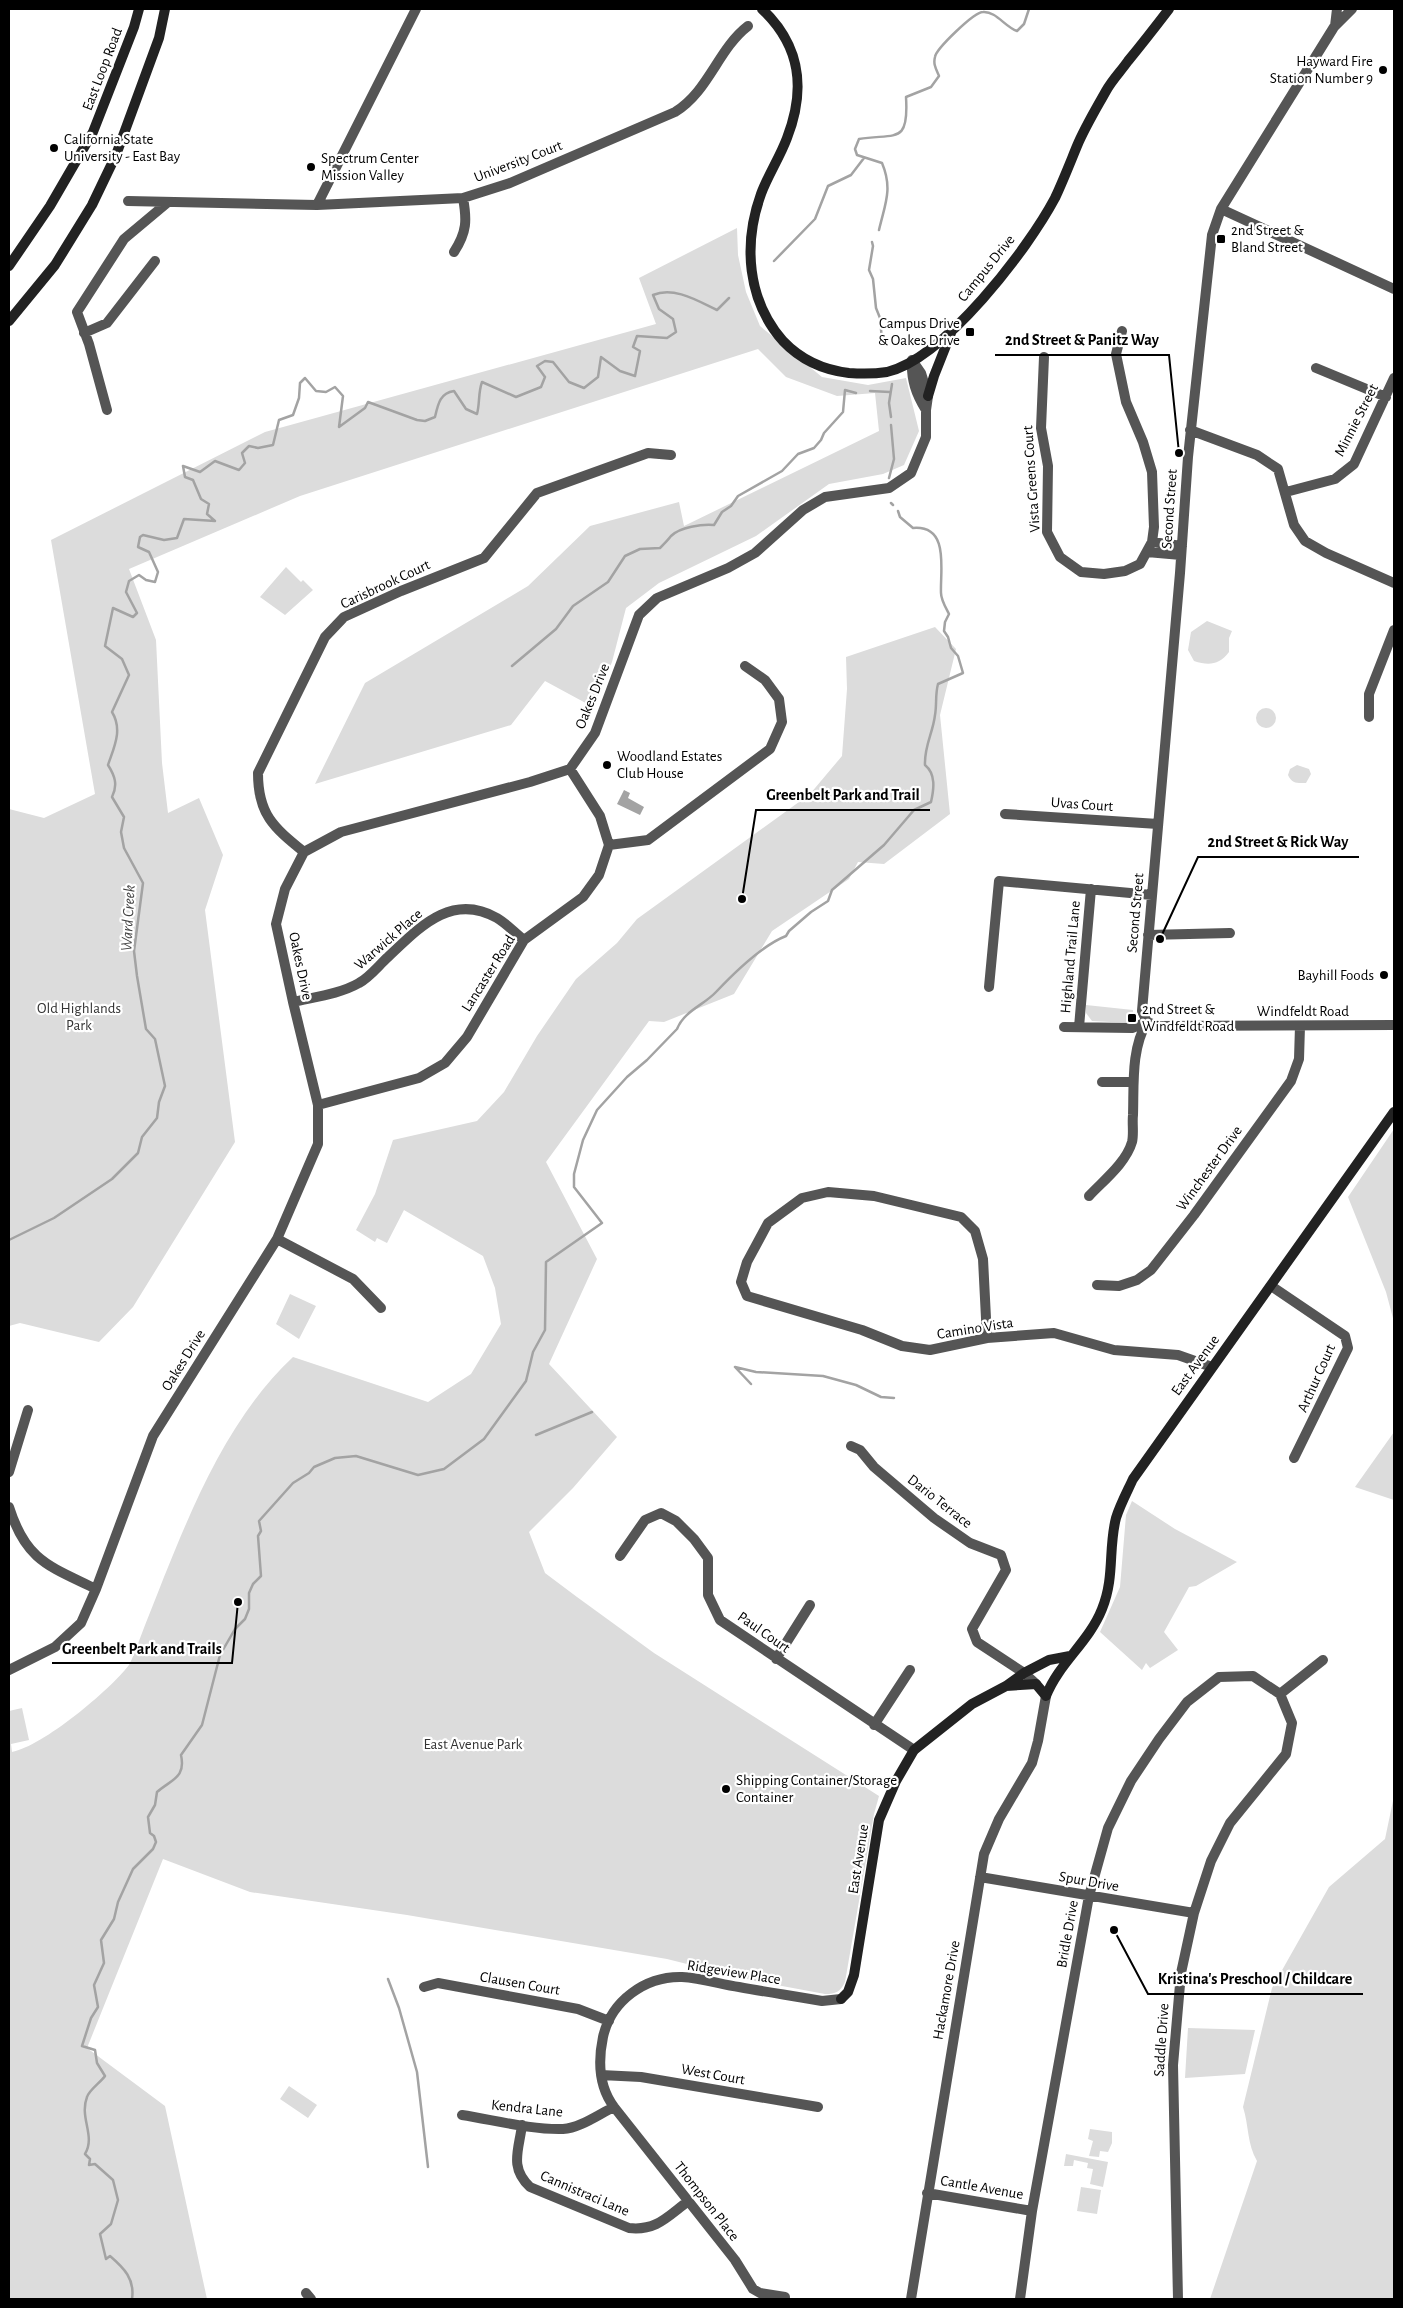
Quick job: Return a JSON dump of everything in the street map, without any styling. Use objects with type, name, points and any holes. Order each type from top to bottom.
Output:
[{"type":"street","name":"East Loop Road","points":[[9,266],[50,206],[93,132],[134,27],[139,9]]},
{"type":"street","points":[[9,321],[55,265],[92,205],[116,155],[159,38],[165,9]]},
{"type":"street","points":[[317,205],[416,9]]},
{"type":"street","name":"Campus Drive","points":[[762,9],[788,39],[798,68],[797,105],[788,137],[762,194],[753,222],[750,247],[756,298],[769,322],[797,354],[818,366],[837,372],[863,374],[888,371],[912,360],[952,332],[989,292],[1022,250],[1054,198],[1078,143],[1107,88],[1169,9]]},
{"type":"street","points":[[1334,27],[1337,9]]},
{"type":"street","name":"Second Street","points":[[1147,1022],[1142,1011],[1148,935],[1182,550],[1190,430],[1210,245],[1215,223],[1221,209],[1334,27],[1352,9]]},
{"type":"street","name":"University Court","points":[[128,201],[317,205],[462,198],[510,183],[676,112],[688,104],[700,91],[736,35],[748,26]]},
{"type":"street","points":[[454,252],[461,240],[467,219],[462,198]]},
{"type":"street","points":[[107,410],[77,312],[124,239],[167,202]]},
{"type":"street","points":[[1221,209],[1394,289]]},
{"type":"street","points":[[84,333],[107,323],[154,261]]},
{"type":"street","points":[[1122,331],[1116,354],[1126,402],[1143,442],[1152,472],[1154,527],[1149,547],[1182,550]]},
{"type":"street","points":[[928,396],[952,332]]},
{"type":"street","name":"Vista Greens Court","points":[[1044,357],[1041,428],[1048,466],[1047,532],[1060,556],[1081,572],[1104,574],[1125,571],[1140,564],[1149,547]]},
{"type":"street","name":"Oakes Drive","points":[[570,769],[595,733],[639,615],[657,598],[728,568],[754,553],[803,510],[825,497],[889,488],[911,473],[926,437],[928,396],[921,373],[912,360]]},
{"type":"street","name":"Oakes Drive","points":[[912,360],[911,377],[918,398],[926,410]]},
{"type":"street","points":[[1316,368],[1386,397]]},
{"type":"street","name":"Minnie Street","points":[[1286,492],[1335,479],[1354,464],[1394,378]]},
{"type":"street","points":[[1190,430],[1257,455],[1278,469],[1294,525],[1305,541],[1326,553],[1394,583]]},
{"type":"street","name":"Carisbrook Court","points":[[304,852],[279,832],[266,814],[258,795],[258,773],[325,637],[344,617],[401,591],[484,558],[537,493],[648,453],[671,455]]},
{"type":"street","points":[[1369,717],[1369,694],[1394,630]]},
{"type":"street","points":[[304,852],[341,832],[530,782],[570,769],[600,816],[609,845],[648,840],[770,749],[782,722],[779,699],[765,680],[745,666]]},
{"type":"street","name":"Uvas Court","points":[[1005,814],[1158,824]]},
{"type":"street","name":"Lancaster Road","points":[[318,1105],[419,1078],[446,1063],[467,1037],[524,940],[582,896],[599,875],[609,845]]},
{"type":"street","name":"Oakes Drive","points":[[9,1670],[54,1647],[81,1623],[96,1590],[154,1436],[277,1239],[318,1144],[318,1105],[276,924],[285,889],[304,852]]},
{"type":"street","points":[[989,987],[999,881],[1152,895]]},
{"type":"street","name":"Highland Trail Lane","points":[[1079,1027],[1091,889]]},
{"type":"street","name":"Warwick Place","points":[[293,1002],[342,990],[360,983],[409,938],[443,912],[467,909],[482,912],[508,925],[524,940]]},
{"type":"street","points":[[1148,935],[1230,933]]},
{"type":"street","points":[[1089,1196],[1124,1157],[1132,1142],[1133,1069],[1139,1035],[1147,1022]]},
{"type":"street","name":"Windfeldt Road","points":[[1064,1027],[1132,1028],[1147,1022],[1158,1026],[1394,1025]]},
{"type":"street","name":"Winchester Drive","points":[[1097,1286],[1119,1286],[1137,1280],[1151,1270],[1203,1203],[1291,1080],[1299,1059],[1300,1026]]},
{"type":"street","points":[[1102,1082],[1133,1082]]},
{"type":"street","name":"East Avenue","points":[[1046,1696],[1052,1679],[1093,1627],[1106,1600],[1112,1569],[1116,1518],[1133,1479],[1394,1112]]},
{"type":"street","name":"Camino Vista","points":[[987,1338],[983,1259],[975,1231],[961,1217],[874,1196],[828,1192],[802,1198],[768,1223],[747,1262],[741,1282],[746,1296],[862,1330],[902,1346],[930,1350],[987,1338],[1054,1333],[1114,1350],[1178,1355],[1212,1367]]},
{"type":"street","points":[[277,1239],[353,1279],[381,1308]]},
{"type":"street","name":"Arthur Court","points":[[1271,1286],[1344,1336],[1348,1348],[1294,1458]]},
{"type":"street","points":[[9,1472],[28,1410]]},
{"type":"street","name":"Dario Terrace","points":[[851,1446],[860,1450],[874,1467],[934,1518],[970,1543],[1001,1555],[1006,1570],[972,1629],[977,1642],[1024,1673],[1036,1684]]},
{"type":"street","points":[[9,1507],[16,1531],[44,1564],[96,1590]]},
{"type":"street","name":"Paul Court","points":[[620,1556],[645,1520],[661,1513],[676,1521],[694,1539],[708,1558],[708,1595],[720,1620],[914,1750]]},
{"type":"street","points":[[776,1659],[810,1605]]},
{"type":"street","name":"East Avenue","points":[[841,1999],[848,1992],[854,1975],[879,1820],[896,1781],[914,1750],[972,1704],[1050,1660],[1070,1656]]},
{"type":"street","points":[[1280,1694],[1323,1660]]},
{"type":"street","points":[[874,1725],[910,1670]]},
{"type":"street","name":"Bridle Drive","points":[[1020,2299],[1032,2211],[1089,1896],[1108,1828],[1132,1781],[1159,1739],[1187,1702],[1219,1677],[1253,1676],[1280,1694]]},
{"type":"street","points":[[1036,1684],[1046,1696]]},
{"type":"street","name":"East Avenue","points":[[1006,1686],[1036,1684]]},
{"type":"street","name":"Saddle Drive","points":[[1178,2299],[1173,2065],[1181,1973],[1194,1913],[1211,1861],[1230,1824],[1286,1754],[1292,1723],[1280,1694]]},
{"type":"street","name":"Hackamore Drive","points":[[911,2299],[984,1854],[1000,1819],[1032,1763],[1046,1696]]},
{"type":"street","name":"Spur Drive","points":[[980,1877],[1194,1913]]},
{"type":"street","name":"Ridgeview Place","points":[[614,2107],[603,2088],[601,2048],[609,2021],[622,2002],[630,1994],[648,1983],[670,1978],[686,1978],[822,2001],[841,1999]]},
{"type":"street","name":"Clausen Court","points":[[424,1987],[438,1983],[578,2009],[609,2021]]},
{"type":"street","name":"West Court","points":[[601,2075],[641,2077],[818,2107]]},
{"type":"street","name":"Kendra Lane","points":[[462,2115],[522,2125],[565,2129],[589,2120],[614,2107]]},
{"type":"street","name":"Thompson Place","points":[[614,2107],[734,2260],[753,2289],[760,2293],[785,2297]]},
{"type":"street","name":"Cannistraci Lane","points":[[522,2125],[516,2167],[520,2177],[530,2186],[629,2228],[643,2229],[658,2225],[687,2202]]},
{"type":"street","name":"Cantle Avenue","points":[[928,2193],[1032,2211]]},
{"type":"green space","name":"Old Highlands Park","points":[[737,228],[738,255],[746,292],[760,326],[822,377],[868,385],[906,378],[919,431],[904,465],[883,474],[829,484],[756,536],[659,583],[626,608],[612,662],[593,707],[545,681],[511,725],[315,784],[365,683],[528,586],[590,526],[679,502],[684,526],[879,431],[875,393],[837,396],[786,377],[758,349],[300,496],[129,569],[156,640],[162,763],[168,813],[199,798],[223,855],[205,910],[235,1142],[133,1307],[99,1342],[20,1323],[9,1326],[9,809],[44,818],[95,794],[51,540],[265,432],[656,324],[639,278]]},
{"type":"green space","points":[[286,567],[301,582],[303,580],[313,590],[285,615],[260,597]]},
{"type":"green space","points":[[1207,621],[1232,631],[1229,638],[1229,652],[1217,662],[1204,664],[1194,661],[1188,650],[1191,632]]},
{"type":"green space","name":"East Avenue Park","points":[[935,627],[956,649],[940,715],[950,814],[884,864],[858,862],[849,879],[772,931],[734,994],[664,1022],[649,1021],[546,1162],[597,1259],[549,1364],[617,1437],[573,1488],[529,1532],[545,1573],[654,1653],[879,1796],[874,1814],[845,1982],[837,1992],[825,1994],[755,1981],[667,1959],[407,1915],[250,1892],[163,1859],[87,2048],[165,2106],[207,2299],[9,2299],[9,1711],[22,1708],[29,1740],[11,1744],[12,1752],[41,1740],[75,1716],[107,1689],[129,1665],[189,1518],[217,1460],[251,1405],[293,1357],[428,1402],[471,1374],[501,1324],[495,1288],[483,1256],[404,1210],[387,1243],[377,1238],[375,1242],[356,1230],[375,1194],[393,1140],[477,1121],[504,1092],[537,1036],[576,979],[617,943],[637,919],[810,794],[842,756],[847,689],[846,657]]},
{"type":"green space","points":[[1266,708],[1273,711],[1276,718],[1273,725],[1266,728],[1259,725],[1256,718],[1259,711]]},
{"type":"green space","points":[[1297,765],[1309,769],[1311,774],[1306,783],[1297,783],[1288,775],[1290,769]]},
{"type":"green space","points":[[1086,1005],[1133,1010],[1133,1020],[1130,1023],[1092,1021],[1086,1013]]},
{"type":"green space","points":[[1394,1129],[1394,1322],[1386,1292],[1348,1197]]},
{"type":"green space","points":[[290,1294],[316,1306],[299,1339],[276,1324]]},
{"type":"green space","points":[[1394,1432],[1394,1500],[1355,1487]]},
{"type":"green space","points":[[1132,1501],[1175,1529],[1237,1562],[1196,1586],[1189,1587],[1164,1632],[1178,1650],[1150,1668],[1146,1663],[1142,1670],[1100,1632],[1120,1587],[1126,1515]]},
{"type":"green space","points":[[1394,1796],[1394,2299],[1210,2299],[1257,2161],[1251,2148],[1243,2107],[1272,1988],[1329,1887],[1385,1839]]},
{"type":"green space","points":[[1188,2028],[1255,2030],[1245,2074],[1185,2078]]},
{"type":"green space","points":[[289,2086],[317,2105],[308,2118],[280,2099]]},
{"type":"green space","points":[[1090,2129],[1112,2132],[1112,2143],[1108,2152],[1100,2151],[1099,2157],[1089,2156],[1093,2141],[1088,2139]]},
{"type":"green space","points":[[1066,2154],[1108,2162],[1103,2187],[1090,2184],[1093,2169],[1087,2168],[1088,2163],[1074,2160],[1073,2166],[1064,2166]]},
{"type":"green space","points":[[1081,2187],[1101,2190],[1097,2214],[1077,2211]]},
{"type":"shaded area","points":[[624,790],[630,793],[628,798],[644,807],[640,815],[617,804]]},
{"type":"waterway","name":"Ward Creek","points":[[879,230],[887,196],[887,181],[882,163],[857,155],[855,149],[859,139],[891,136],[898,134],[902,130],[905,123],[906,97],[931,87],[939,76],[934,62],[937,53],[972,18],[983,12],[988,12],[1017,31],[1024,24],[1029,9]]},
{"type":"waterway","name":"Ward Creek","points":[[774,261],[815,219],[828,186],[851,175],[864,158]]},
{"type":"waterway","points":[[872,242],[869,270],[873,279],[882,340]]},
{"type":"waterway","name":"Ward Creek","points":[[9,1240],[54,1218],[112,1179],[138,1153],[142,1137],[157,1118],[159,1102],[165,1086],[155,1039],[146,1029],[134,951],[143,883],[124,848],[121,832],[124,817],[112,797],[115,781],[108,765],[117,732],[117,725],[112,712],[129,675],[122,659],[105,646],[113,608],[133,617],[137,613],[126,592],[129,581],[139,575],[146,580],[155,582],[158,572],[149,552],[138,547],[140,537],[143,535],[164,540],[177,538],[184,519],[215,521],[207,514],[209,504],[201,499],[193,480],[185,477],[183,466],[200,472],[215,461],[239,470],[245,463],[242,453],[249,446],[258,448],[273,445],[279,420],[293,415],[299,398],[300,383],[305,378],[316,391],[326,392],[335,387],[343,396],[339,427],[365,408],[368,402],[417,420],[425,421],[435,417],[443,397],[449,392],[454,391],[466,409],[477,414],[482,382],[516,397],[541,387],[545,377],[537,366],[545,361],[553,362],[569,382],[584,388],[598,377],[601,357],[620,371],[635,376],[640,351],[633,347],[637,336],[667,338],[676,332],[673,319],[659,309],[653,295],[669,292],[677,293],[717,310],[729,298]]},
{"type":"waterway","points":[[891,417],[889,403],[892,384]]},
{"type":"waterway","points":[[512,666],[556,629],[573,606],[608,582],[625,556],[640,549],[660,548],[671,536],[685,528],[714,525],[722,512],[731,506],[738,496],[782,471],[798,454],[814,448],[824,433],[843,412],[845,390],[856,393]]},
{"type":"waterway","points":[[870,391],[890,392]]},
{"type":"waterway","points":[[889,478],[894,459],[891,425]]},
{"type":"waterway","points":[[132,2299],[130,2280],[120,2265],[110,2256],[106,2259],[100,2234],[111,2224],[118,2200],[113,2180],[95,2164],[89,2165],[90,2159],[85,2154],[89,2140],[85,2112],[87,2097],[105,2076],[97,2063],[95,2050],[82,2046],[91,2018],[98,2007],[94,1985],[104,1963],[101,1940],[114,1919],[118,1902],[133,1869],[153,1849],[156,1842],[154,1836],[150,1833],[148,1817],[155,1805],[157,1792],[173,1781],[180,1773],[181,1755],[202,1725],[220,1655],[235,1629],[245,1619],[249,1609],[249,1593],[253,1584],[261,1576],[258,1536],[261,1531],[259,1521],[293,1483],[309,1473],[314,1467],[335,1458],[356,1456],[418,1475],[444,1469],[484,1439],[526,1381],[533,1352],[545,1330],[546,1262],[602,1223],[574,1187],[574,1174],[583,1140],[597,1110],[627,1077],[647,1060],[677,1029],[684,1017],[711,997],[758,953],[786,936],[789,931],[811,912],[828,901],[832,890],[884,845],[914,810],[931,802],[933,777],[925,765],[925,758],[936,711],[938,684],[963,673],[958,656],[951,648],[944,631],[945,622],[949,614],[941,596],[941,562],[938,541],[933,534],[925,529],[913,528],[900,517],[898,511]]},
{"type":"waterway","points":[[751,1384],[735,1367],[756,1372],[823,1376],[856,1385],[881,1397],[894,1398]]},
{"type":"waterway","points":[[536,1435],[592,1412]]},
{"type":"waterway","points":[[388,1979],[399,2008],[417,2072],[428,2167]]},
{"type":"place","name":"Hayward Fire Station Number 9","points":[[1383,70]]},
{"type":"place","name":"California State University - East Bay","points":[[54,148]]},
{"type":"place","name":"Spectrum Center Mission Valley","points":[[311,167]]},
{"type":"place","name":"2nd Street & Bland Street","points":[[1221,239]]},
{"type":"place","name":"Campus Drive & Oakes Drive","points":[[970,332]]},
{"type":"place","name":"2nd Street & Panitz Way","points":[[1179,453]]},
{"type":"place","name":"Woodland Estates Club House","points":[[607,765]]},
{"type":"place","name":"Greenbelt Park and Trail","points":[[742,899]]},
{"type":"place","name":"2nd Street & Rick Way","points":[[1160,939]]},
{"type":"place","name":"Bayhill Foods","points":[[1384,975]]},
{"type":"place","name":"2nd Street & Windfeldt Road","points":[[1132,1018]]},
{"type":"place","name":"Greenbelt Park and Trails","points":[[238,1602]]},
{"type":"place","name":"Shipping Container/Storage Container","points":[[726,1789]]},
{"type":"place","name":"Kristina's Preschool / Childcare","points":[[1114,1930]]}]
